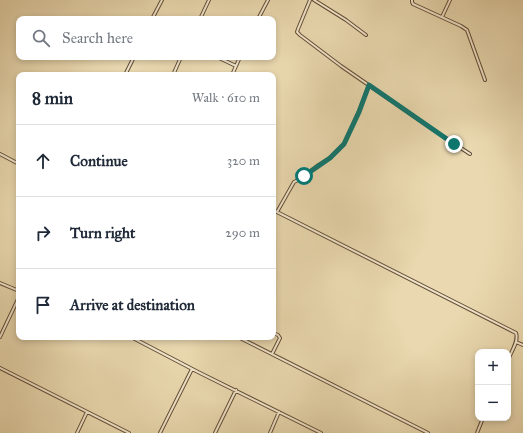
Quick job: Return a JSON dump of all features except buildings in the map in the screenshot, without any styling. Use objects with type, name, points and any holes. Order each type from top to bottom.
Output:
[{"type":"street","points":[[154,16],[162,0]]},
{"type":"street","points":[[201,16],[209,0]]},
{"type":"street","points":[[260,16],[268,0]]},
{"type":"street","points":[[310,0],[298,29],[298,34],[320,51],[470,154]]},
{"type":"street","points":[[314,0],[346,20],[366,35]]},
{"type":"street","points":[[412,0],[413,4],[467,30],[485,80]]},
{"type":"street","points":[[442,17],[450,0]]},
{"type":"street","points":[[126,72],[132,60]]},
{"type":"street","points":[[174,72],[180,60]]},
{"type":"street","points":[[223,60],[236,66]]},
{"type":"street","points":[[233,72],[239,60]]},
{"type":"street","points":[[369,85],[359,112],[344,144],[330,158],[294,182],[277,212],[516,333],[516,342],[511,353]]},
{"type":"street","points":[[0,154],[16,162]]},
{"type":"street","points":[[0,283],[16,291]]},
{"type":"street","points":[[0,337],[16,303]]},
{"type":"street","points":[[272,354],[280,338],[276,334]]},
{"type":"street","points":[[137,340],[321,433]]},
{"type":"street","points":[[244,340],[428,433]]},
{"type":"street","points":[[516,342],[523,345]]},
{"type":"street","points":[[0,368],[129,433]]},
{"type":"street","points":[[160,433],[192,368]]},
{"type":"street","points":[[215,433],[236,390]]},
{"type":"street","points":[[77,433],[88,412]]},
{"type":"street","points":[[270,433],[279,412]]},
{"type":"street","points":[[477,433],[482,421]]},
{"type":"street","points":[[311,433],[313,429]]},
{"type":"route","points":[[304,176],[330,158],[344,144],[359,112],[369,85],[454,144]]}]
